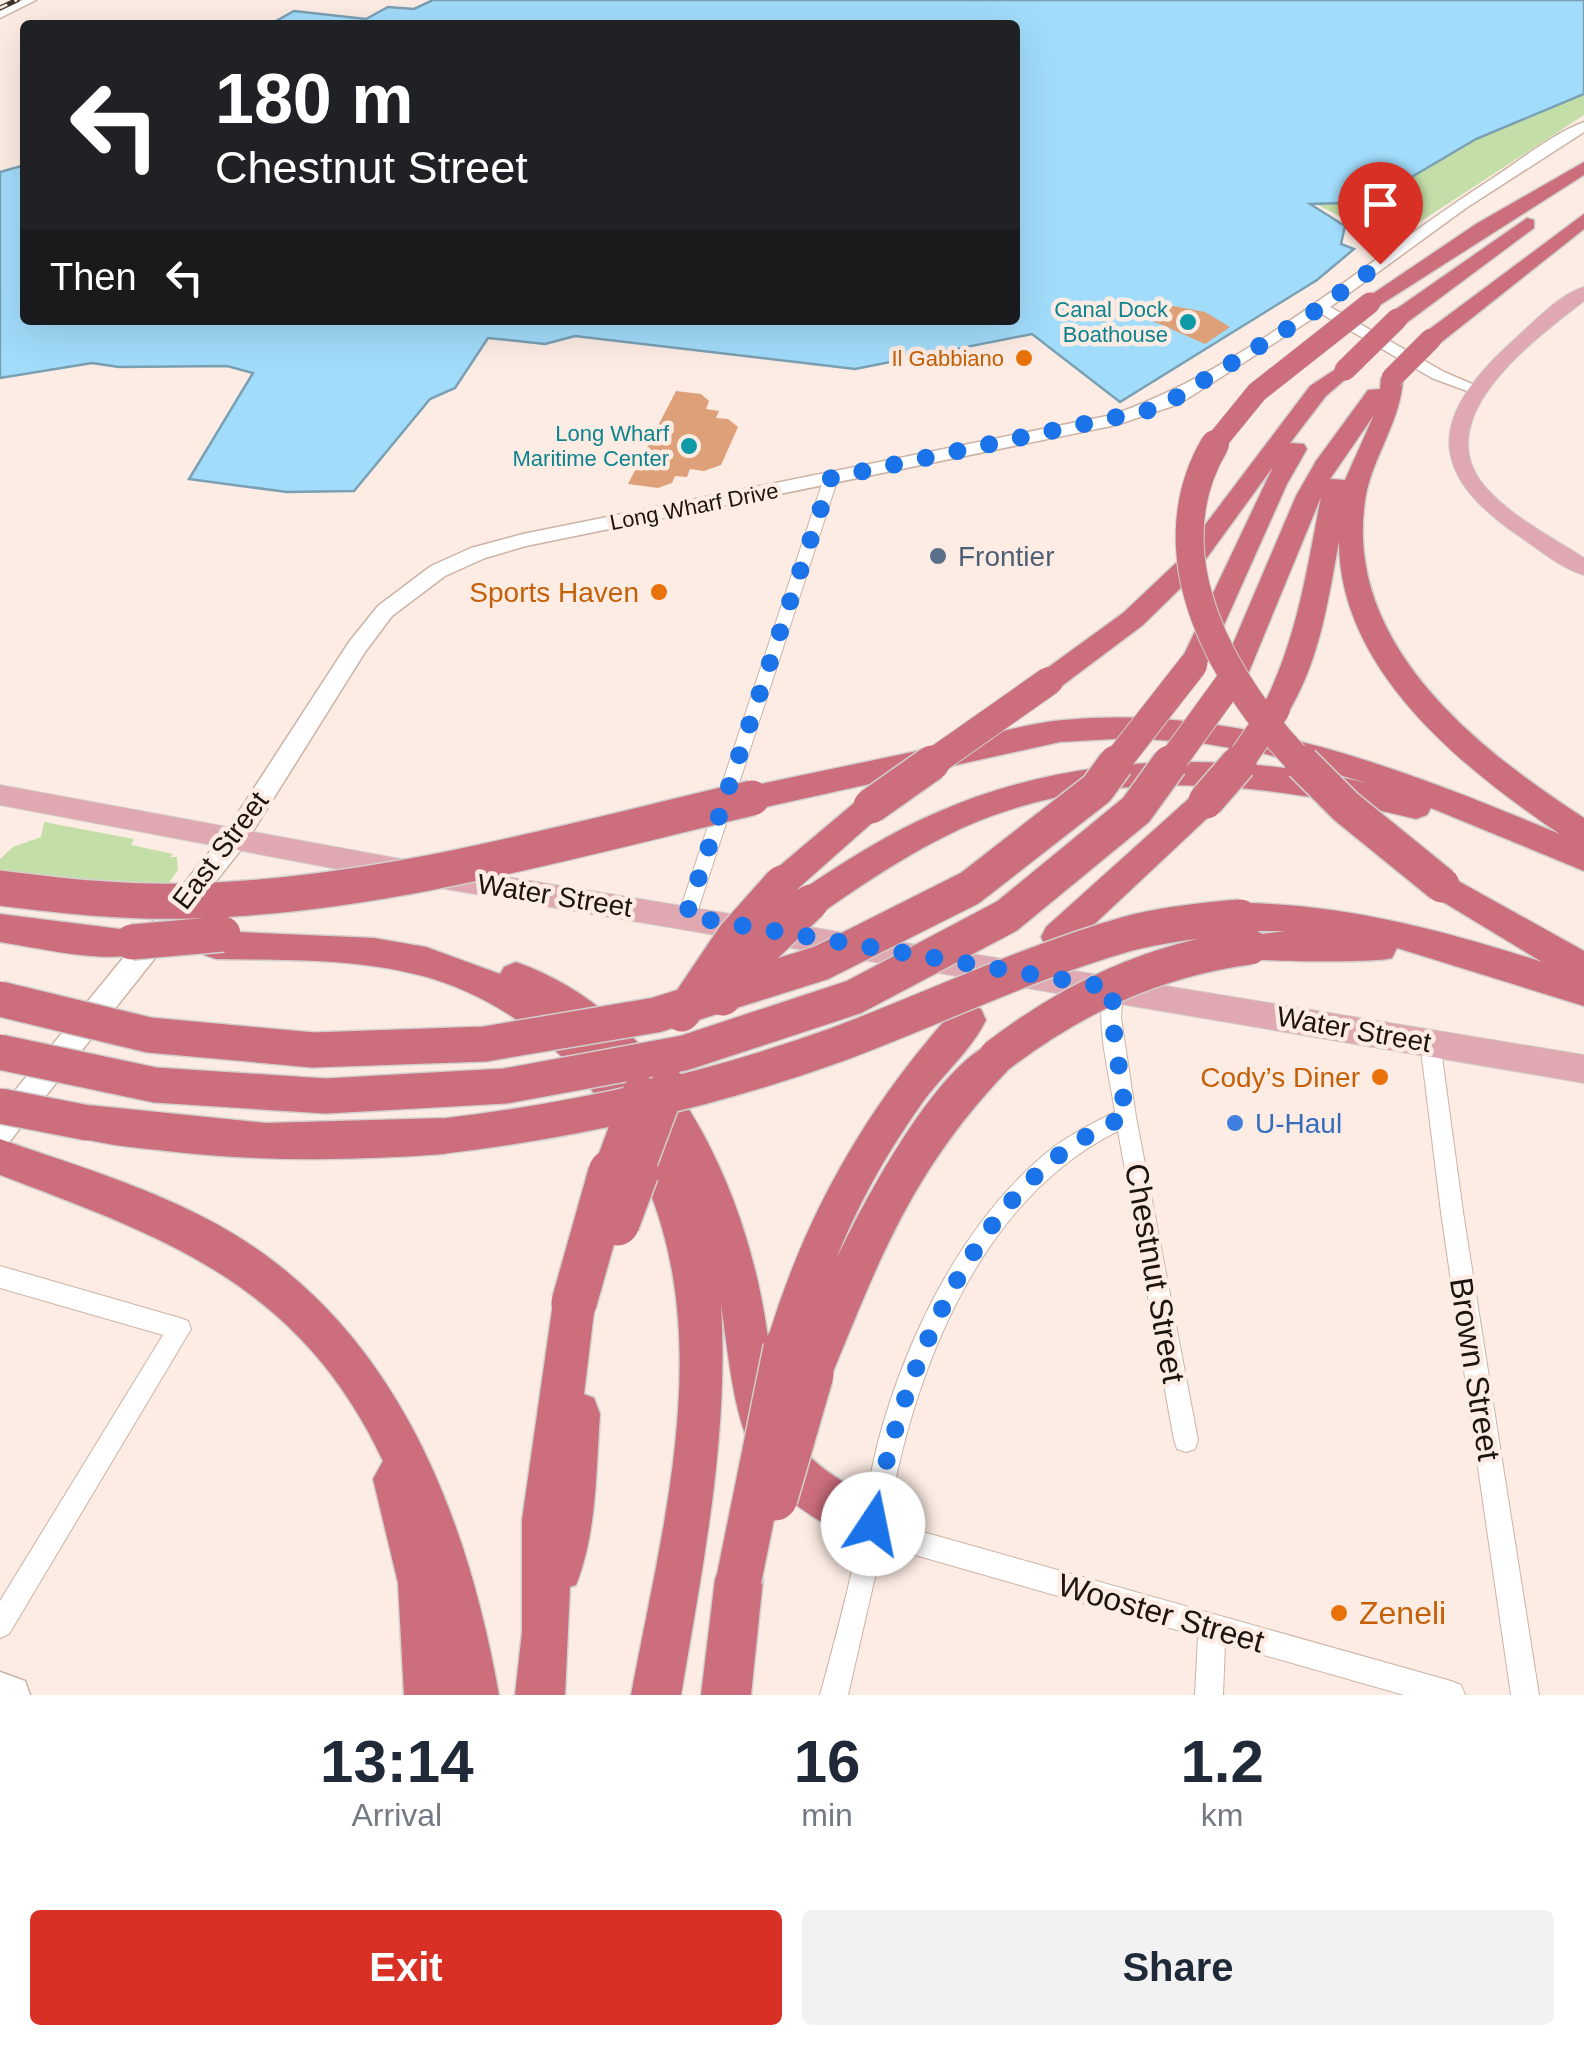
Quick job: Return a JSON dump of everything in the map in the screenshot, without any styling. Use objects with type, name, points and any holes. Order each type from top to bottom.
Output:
[{"type":"highway","points":[[1584,167],[1370,303],[1260,390],[1216,442],[1200,471],[1192,503],[1190,554],[1201,608],[1214,641],[1263,720],[1347,811],[1442,885],[1500,924],[1584,968]]},
{"type":"highway","points":[[540,1695],[546,1632],[568,1520],[582,1379],[584,1303],[638,1160],[682,1060],[796,892],[871,806],[1133,619],[1186,568],[1318,392],[1396,319],[1584,184]]},
{"type":"highway","points":[[0,1052],[147,1085],[209,1093],[339,1098],[454,1092],[601,1072],[727,1040],[843,999],[896,975],[994,923],[1036,894],[1111,835],[1172,772],[1195,743],[1232,679],[1311,492],[1333,452],[1431,339],[1584,220]]},
{"type":"highway","points":[[0,999],[88,1025],[264,1050],[452,1048],[518,1040],[699,1003],[864,942],[942,904],[1015,857],[1078,808],[1117,770],[1166,711],[1193,666],[1274,484],[1333,395],[1343,372]]},
{"type":"highway","points":[[1388,389],[1350,507],[1350,550],[1366,612],[1400,672],[1452,733],[1519,790],[1584,834]]},
{"type":"highway","points":[[727,1695],[748,1582],[778,1487],[817,1250],[849,1183],[915,1082],[968,1020],[1206,801],[1243,760],[1278,706],[1304,644],[1334,491],[1358,423]]},
{"type":"highway","points":[[0,888],[76,899],[148,903],[293,896],[394,879],[1060,731],[1112,726],[1240,736],[1330,756],[1584,858]]},
{"type":"highway","points":[[796,892],[981,805],[1068,782],[1168,774],[1260,776],[1381,798],[1463,822],[1584,870]]},
{"type":"highway","points":[[798,1361],[845,1286],[901,1178],[939,1118],[996,1057],[1052,1016],[1112,983],[1186,958],[1245,932],[1310,918],[1385,929],[1448,945],[1584,991]]},
{"type":"highway","points":[[0,1106],[122,1129],[250,1140],[400,1140],[554,1122],[743,1077],[1126,934],[1182,922],[1325,944],[1397,950],[1467,964],[1584,1002]]},
{"type":"highway","points":[[0,928],[72,939],[132,942],[366,937],[454,953],[542,990],[603,1035],[675,1117],[706,1175],[736,1270],[758,1404],[776,1453],[800,1480],[873,1524]]},
{"type":"highway","points":[[219,939],[376,951],[427,962],[481,981],[533,1010],[559,1030],[606,1078],[646,1131],[674,1190],[693,1254],[703,1364],[691,1486],[656,1695]]},
{"type":"highway","points":[[0,1157],[192,1232],[263,1276],[308,1315],[353,1367],[392,1428],[437,1529],[462,1616],[474,1695]]},
{"type":"highway","points":[[353,1367],[411,1527],[427,1630],[429,1695]]},
{"type":"main road","name":"Long Wharf Drive","points":[[438,571],[478,553],[523,540],[1159,408],[1320,307],[1461,205],[1584,126]]},
{"type":"main road","points":[[1584,292],[1536,330],[1478,390],[1458,429],[1455,446],[1466,477],[1493,506],[1584,568]]},
{"type":"main road","name":"East Street","points":[[0,1132],[234,840],[370,628],[402,596],[438,571]]},
{"type":"main road","name":"Water Street","points":[[0,795],[234,840],[1584,1069]]},
{"type":"main road","points":[[0,1691],[11,1695]]},
{"type":"street","points":[[3,11],[31,0]]},
{"type":"street","points":[[1320,307],[1438,375],[1478,390]]},
{"type":"street","points":[[686,916],[831,478]]},
{"type":"street","name":"Chestnut Street","points":[[1113,988],[1112,1018],[1126,1117],[1186,1440]]},
{"type":"street","name":"Brown Street","points":[[1430,1042],[1525,1695]]},
{"type":"street","points":[[834,1695],[886,1459],[909,1385],[976,1252],[1038,1172],[1086,1134],[1126,1117]]},
{"type":"street","points":[[0,1277],[180,1330],[0,1624]]},
{"type":"street","name":"Wooster Street","points":[[873,1524],[908,1540],[1451,1695]]},
{"type":"street","points":[[1209,1695],[1212,1628]]},
{"type":"green space","points":[[1584,94],[1584,115],[1389,242],[1314,203],[1378,202],[1388,191],[1476,139]]},
{"type":"green space","points":[[44,822],[134,839],[131,845],[173,854],[170,857],[177,857],[178,870],[163,891],[0,874],[0,859],[13,847],[41,837]]},
{"type":"water","points":[[433,0],[1584,0],[1584,94],[1476,139],[1388,191],[1379,202],[1310,204],[1345,226],[1341,244],[1354,249],[1317,280],[1120,402],[1032,334],[855,369],[575,336],[545,344],[488,338],[455,388],[430,399],[354,491],[287,492],[189,479],[253,373],[227,366],[119,367],[92,363],[0,378],[0,172],[20,166],[20,325],[1020,325],[1020,20],[278,20],[294,11],[366,19],[388,7],[414,9]]},
{"type":"building","name":"Canal Dock Boathouse","points":[[1163,304],[1205,312],[1230,327],[1205,344],[1146,318],[1156,312],[1151,306]]},
{"type":"building","name":"Long Wharf Maritime Center","points":[[676,391],[701,394],[709,401],[706,409],[719,411],[716,418],[728,419],[738,427],[721,465],[704,471],[690,469],[687,477],[675,476],[672,483],[658,488],[628,484]]},
{"type":"railway","points":[[0,8],[17,0]]},
{"type":"place","name":"Canal Dock Boathouse","points":[[1188,322]]},
{"type":"place","name":"Il Gabbiano","points":[[1024,358]]},
{"type":"place","name":"Long Wharf Maritime Center","points":[[689,446]]},
{"type":"place","name":"Frontier","points":[[938,556]]},
{"type":"place","name":"Sports Haven","points":[[659,592]]},
{"type":"place","name":"Cody’s Diner","points":[[1380,1077]]},
{"type":"place","name":"U-Haul","points":[[1235,1123]]},
{"type":"place","name":"Zeneli","points":[[1339,1613]]},
{"type":"route","points":[[873,1524],[886,1459],[909,1385],[976,1252],[1038,1172],[1086,1134],[1126,1117],[1112,1018],[1113,988],[686,916],[831,478],[1159,408],[1308,316],[1380,264]]}]
